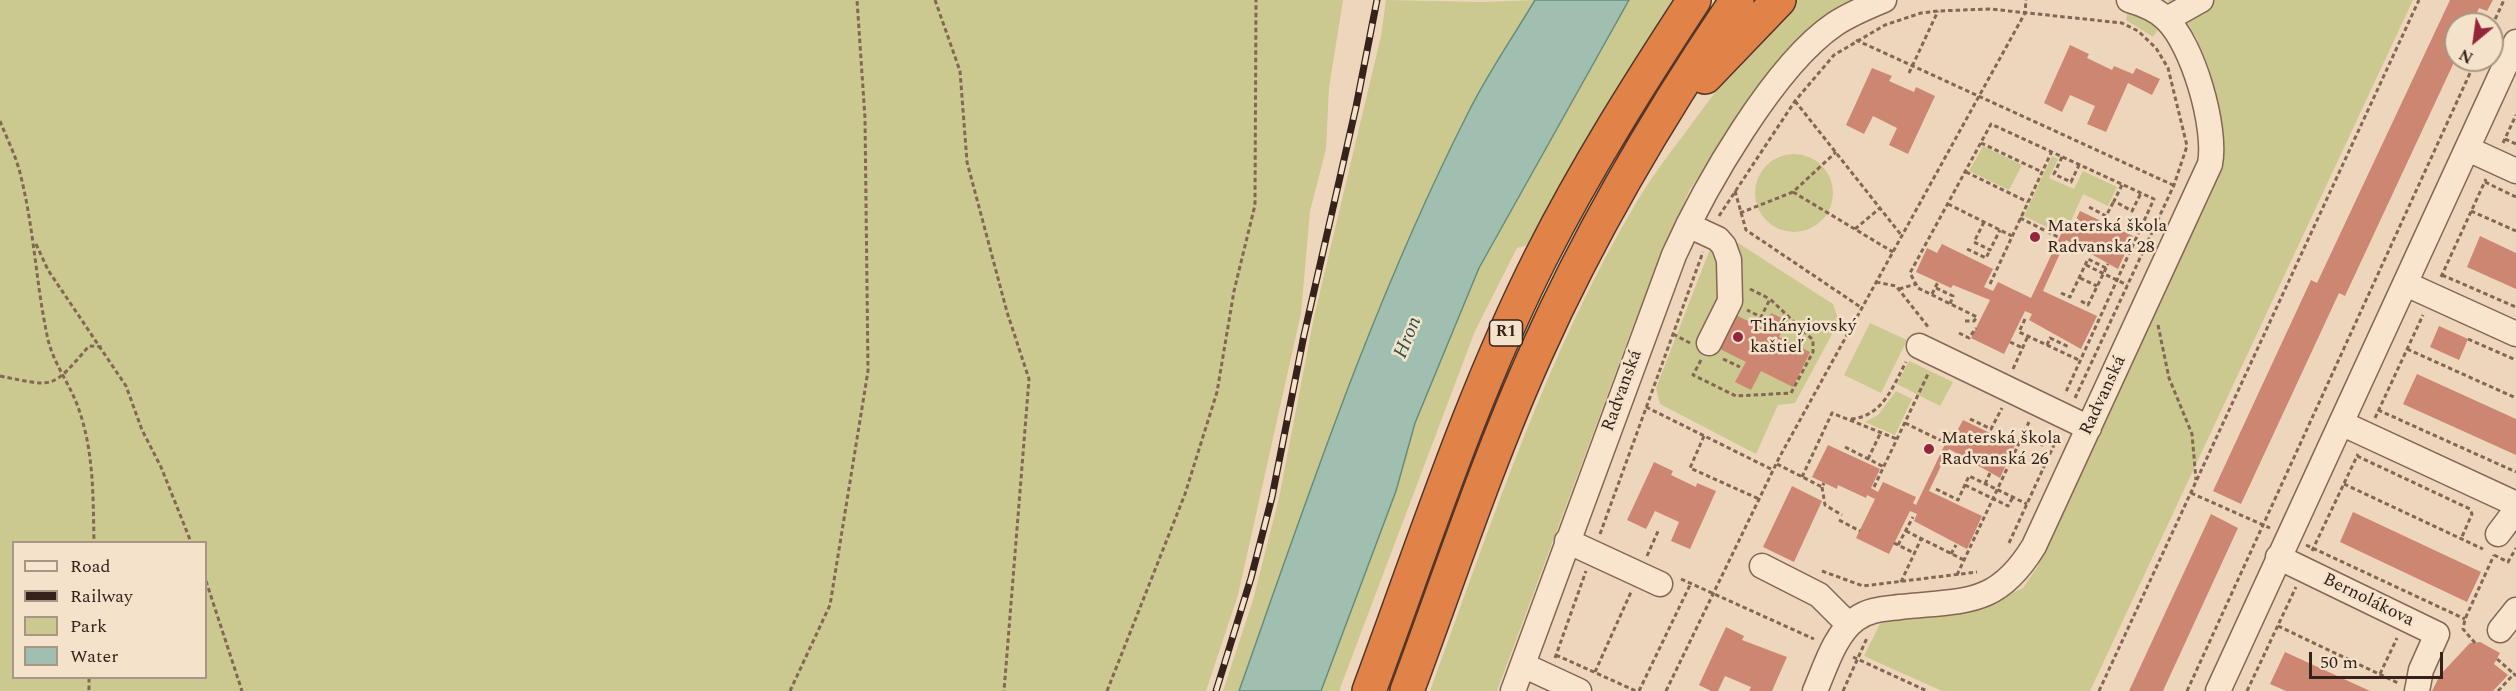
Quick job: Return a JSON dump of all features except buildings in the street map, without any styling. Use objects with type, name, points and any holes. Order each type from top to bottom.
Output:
[{"type":"highway","name":"R1","points":[[1369,691],[1468,424],[1531,278],[1580,183],[1694,0]]},
{"type":"highway","name":"R1","points":[[1407,691],[1501,439],[1537,352],[1612,200],[1645,142],[1737,0]]},
{"type":"highway","points":[[1645,142],[1779,0]]},
{"type":"street","name":"Radvanská","points":[[1513,691],[1568,541],[1699,229],[1707,187],[1741,135],[1788,71],[1834,25],[1884,0]]},
{"type":"street","name":"Radvanská","points":[[1815,691],[1834,649],[1859,629],[1866,613],[1973,599],[2002,587],[2021,567],[2034,546],[2149,300],[2210,164],[2212,152],[2210,132],[2193,66],[2179,34],[2167,19],[2154,9],[2129,0]]},
{"type":"street","points":[[2167,19],[2201,0]]},
{"type":"street","points":[[2219,691],[2516,42]]},
{"type":"street","points":[[2468,149],[2498,172]]},
{"type":"street","points":[[1699,229],[1724,246],[1729,260],[1730,301],[1709,343]]},
{"type":"street","points":[[2406,284],[2437,285],[2516,334]]},
{"type":"street","points":[[1920,346],[2059,422],[2089,428]]},
{"type":"street","points":[[2341,423],[2362,445],[2516,504]]},
{"type":"street","points":[[2503,546],[2516,510]]},
{"type":"street","points":[[1568,541],[1657,578]]},
{"type":"street","name":"Bernolákova","points":[[2283,547],[2299,580],[2437,634],[2411,689]]},
{"type":"street","points":[[1762,566],[1819,595],[1859,629]]},
{"type":"street","points":[[2500,630],[2516,610]]},
{"type":"street","points":[[1523,665],[1579,691]]},
{"type":"path","points":[[790,691],[831,604],[868,371],[865,118],[857,0]]},
{"type":"path","points":[[935,0],[960,71],[967,162],[1007,312],[1029,379],[1004,691]]},
{"type":"path","points":[[1107,691],[1185,494],[1217,392],[1234,291],[1255,205],[1256,0]]},
{"type":"path","points":[[1666,691],[1776,464],[2025,13],[2026,0]]},
{"type":"path","points":[[2099,691],[2419,0]]},
{"type":"path","points":[[1691,583],[1637,691],[1556,655],[1673,334],[1699,229],[1736,190],[1795,101],[1834,55],[1885,25],[1921,13],[1990,9],[2122,23],[2138,32],[2156,48],[2168,68],[2187,146],[2174,185],[2059,422],[2027,504],[2008,544]]},
{"type":"path","points":[[1909,73],[1938,11]]},
{"type":"path","points":[[1856,40],[1978,98],[2196,195]]},
{"type":"path","points":[[2187,691],[2471,72]]},
{"type":"path","points":[[1795,101],[1902,236]]},
{"type":"path","points":[[2247,691],[2471,211],[2498,172],[2505,139],[2516,115]]},
{"type":"path","points":[[0,122],[21,175],[34,239],[47,338],[78,405],[86,435],[93,476],[94,541]]},
{"type":"path","points":[[1965,321],[1974,321],[1977,317],[1932,295],[1916,284],[1910,273],[1991,124],[2154,200],[2070,385]]},
{"type":"path","points":[[2505,139],[2516,144]]},
{"type":"path","points":[[1981,143],[2042,172]]},
{"type":"path","points":[[1740,213],[1792,192],[1836,152]]},
{"type":"path","points":[[1990,284],[2051,152]]},
{"type":"path","points":[[2062,157],[2054,174],[2071,182],[2079,165]]},
{"type":"path","points":[[1966,172],[2028,202]]},
{"type":"path","points":[[2498,172],[2516,197]]},
{"type":"path","points":[[2089,207],[2106,216],[2122,185]]},
{"type":"path","points":[[1736,190],[1746,231],[1862,308]]},
{"type":"path","points":[[1792,192],[1893,252]]},
{"type":"path","points":[[2114,201],[2132,211],[2141,193]]},
{"type":"path","points":[[1948,204],[2012,236]]},
{"type":"path","points":[[1855,229],[1880,208]]},
{"type":"path","points":[[2471,211],[2516,231]]},
{"type":"path","points":[[2020,218],[2058,237]]},
{"type":"path","points":[[1984,222],[1974,242],[1990,250]]},
{"type":"path","points":[[1967,249],[1986,258],[2000,230]]},
{"type":"path","points":[[34,239],[48,270],[85,327],[103,347],[126,386],[142,430],[190,541]]},
{"type":"path","points":[[2061,293],[2070,297],[2088,259],[2107,266],[2088,305],[2081,301]]},
{"type":"path","points":[[2085,265],[2127,285]]},
{"type":"path","points":[[2079,278],[2097,286]]},
{"type":"path","points":[[1851,419],[1864,417],[1883,403],[1920,346],[1899,290],[1896,286],[1876,282]]},
{"type":"path","points":[[1932,295],[1938,282]]},
{"type":"path","points":[[1899,290],[1916,284]]},
{"type":"path","points":[[2437,285],[2516,308]]},
{"type":"path","points":[[1936,288],[1953,296],[1950,304]]},
{"type":"path","points":[[1709,343],[1693,375],[1736,396],[1791,393],[1813,352],[1813,340],[1770,299],[1761,317],[1730,301]]},
{"type":"path","points":[[2149,300],[2156,310],[2169,378],[2192,434],[2196,482]]},
{"type":"path","points":[[2025,319],[2019,327],[2019,332],[2080,361]]},
{"type":"path","points":[[1959,333],[1969,338],[1976,328]]},
{"type":"path","points":[[1673,334],[1681,338]]},
{"type":"path","points":[[2018,359],[2028,336]]},
{"type":"path","points":[[2047,345],[2050,338],[2070,346],[2066,354]]},
{"type":"path","points":[[2468,339],[2516,360]]},
{"type":"path","points":[[2010,342],[2023,348]]},
{"type":"path","points":[[0,376],[45,385],[63,376],[89,346],[103,347]]},
{"type":"path","points":[[2407,349],[2516,398]]},
{"type":"path","points":[[1874,487],[1931,368]]},
{"type":"path","points":[[1970,419],[1991,429],[2004,404]]},
{"type":"path","points":[[1646,407],[1773,470]]},
{"type":"path","points":[[2378,410],[2516,472]]},
{"type":"path","points":[[1802,477],[1832,414],[1851,419],[1897,440]]},
{"type":"path","points":[[1957,575],[2031,417]]},
{"type":"path","points":[[2041,446],[2059,422]]},
{"type":"path","points":[[1905,423],[1942,441]]},
{"type":"path","points":[[1868,459],[1881,432]]},
{"type":"path","points":[[1704,436],[1690,468],[1759,499]]},
{"type":"path","points":[[2362,445],[2470,509],[2472,514],[2461,539]]},
{"type":"path","points":[[1845,447],[1884,467]]},
{"type":"path","points":[[1776,464],[1823,485],[1825,505],[1842,515]]},
{"type":"path","points":[[1985,484],[1990,473]]},
{"type":"path","points":[[1936,489],[1958,500],[1970,476],[2027,504]]},
{"type":"path","points":[[2344,484],[2461,539],[2503,546],[2465,618],[2463,629],[2475,643]]},
{"type":"path","points":[[1965,485],[2008,506],[2013,497]]},
{"type":"path","points":[[2191,493],[2263,525],[2283,547],[2314,548],[2465,618]]},
{"type":"path","points":[[1913,517],[1896,544],[1914,553]]},
{"type":"path","points":[[1839,520],[1860,531]]},
{"type":"path","points":[[1595,672],[1657,578],[1659,529]]},
{"type":"path","points":[[1906,531],[1964,560]]},
{"type":"path","points":[[1900,582],[1921,539]]},
{"type":"path","points":[[1952,554],[1956,544]]},
{"type":"path","points":[[1815,568],[1843,581],[1863,586],[1981,571]]},
{"type":"path","points":[[1657,578],[1691,583],[1927,691]]},
{"type":"path","points":[[2299,580],[2305,594]]},
{"type":"path","points":[[207,583],[242,691]]},
{"type":"path","points":[[2278,626],[2411,689]]},
{"type":"path","points":[[1843,691],[1858,659],[1859,629]]},
{"type":"path","points":[[2380,674],[2397,638]]},
{"type":"path","points":[[2497,659],[2515,675],[2498,691]]},
{"type":"green space","points":[[0,0],[1343,0],[1329,88],[1326,149],[1310,211],[1301,313],[1238,595],[1206,691],[0,691]]},
{"type":"green space","points":[[1386,0],[1481,2],[1535,0],[1475,98],[1434,183],[1402,254],[1344,398],[1239,691],[1223,691],[1253,600],[1279,498],[1314,317],[1381,36]]},
{"type":"green space","points":[[1629,0],[1673,0],[1568,170],[1528,245],[1517,248],[1475,331],[1339,691],[1320,691],[1396,491],[1415,423],[1479,268]]},
{"type":"green space","points":[[1715,0],[1722,0],[1655,105],[1395,691],[1387,691],[1478,446],[1540,302],[1579,224],[1622,148]]},
{"type":"green space","points":[[1797,0],[1852,0],[1821,21],[1782,56],[1690,189],[1633,326],[1497,691],[1430,691],[1523,440],[1576,316],[1606,256],[1639,198],[1670,153],[1747,52]]},
{"type":"green space","points":[[2167,0],[2413,0],[2090,691],[1942,691],[1864,656],[1882,620],[1976,609],[2023,588],[2038,566],[2213,188],[2223,157],[2223,139],[2197,39],[2183,15]]},
{"type":"green space","points":[[2128,7],[2162,23],[2153,37],[2126,20]]},
{"type":"green space","points":[[1983,146],[2022,165],[2009,190],[1969,171]]},
{"type":"green space","points":[[1794,154],[1809,157],[1826,171],[1833,193],[1830,208],[1816,225],[1794,232],[1779,229],[1762,215],[1755,193],[1758,178],[1772,161]]},
{"type":"green space","points":[[2052,156],[2058,159],[2049,178],[2074,189],[2083,171],[2117,187],[2108,206],[2083,194],[2071,221],[2062,217],[2055,231],[2024,216]]},
{"type":"green space","points":[[1724,234],[1833,304],[1839,321],[1795,403],[1778,405],[1756,454],[1660,404],[1656,388],[1712,244]]},
{"type":"green space","points":[[1870,323],[1907,340],[1881,393],[1844,375]]},
{"type":"green space","points":[[1909,361],[1953,382],[1940,406],[1897,384]]},
{"type":"green space","points":[[1896,391],[1912,399],[1895,435],[1865,422],[1878,415]]},
{"type":"water","name":"Hron","points":[[1535,0],[1629,0],[1479,268],[1415,423],[1396,491],[1321,691],[1239,691],[1344,398],[1402,254],[1475,98]]},
{"type":"railway","points":[[1216,691],[1251,578],[1272,497],[1304,335],[1356,107],[1377,0]]},
{"type":"place","name":"Materská škola Radvanská 28","points":[[2035,237]]},
{"type":"place","name":"Tihányiovský kaštieľ","points":[[1738,337]]},
{"type":"place","name":"Materská škola Radvanská 26","points":[[1929,449]]}]
